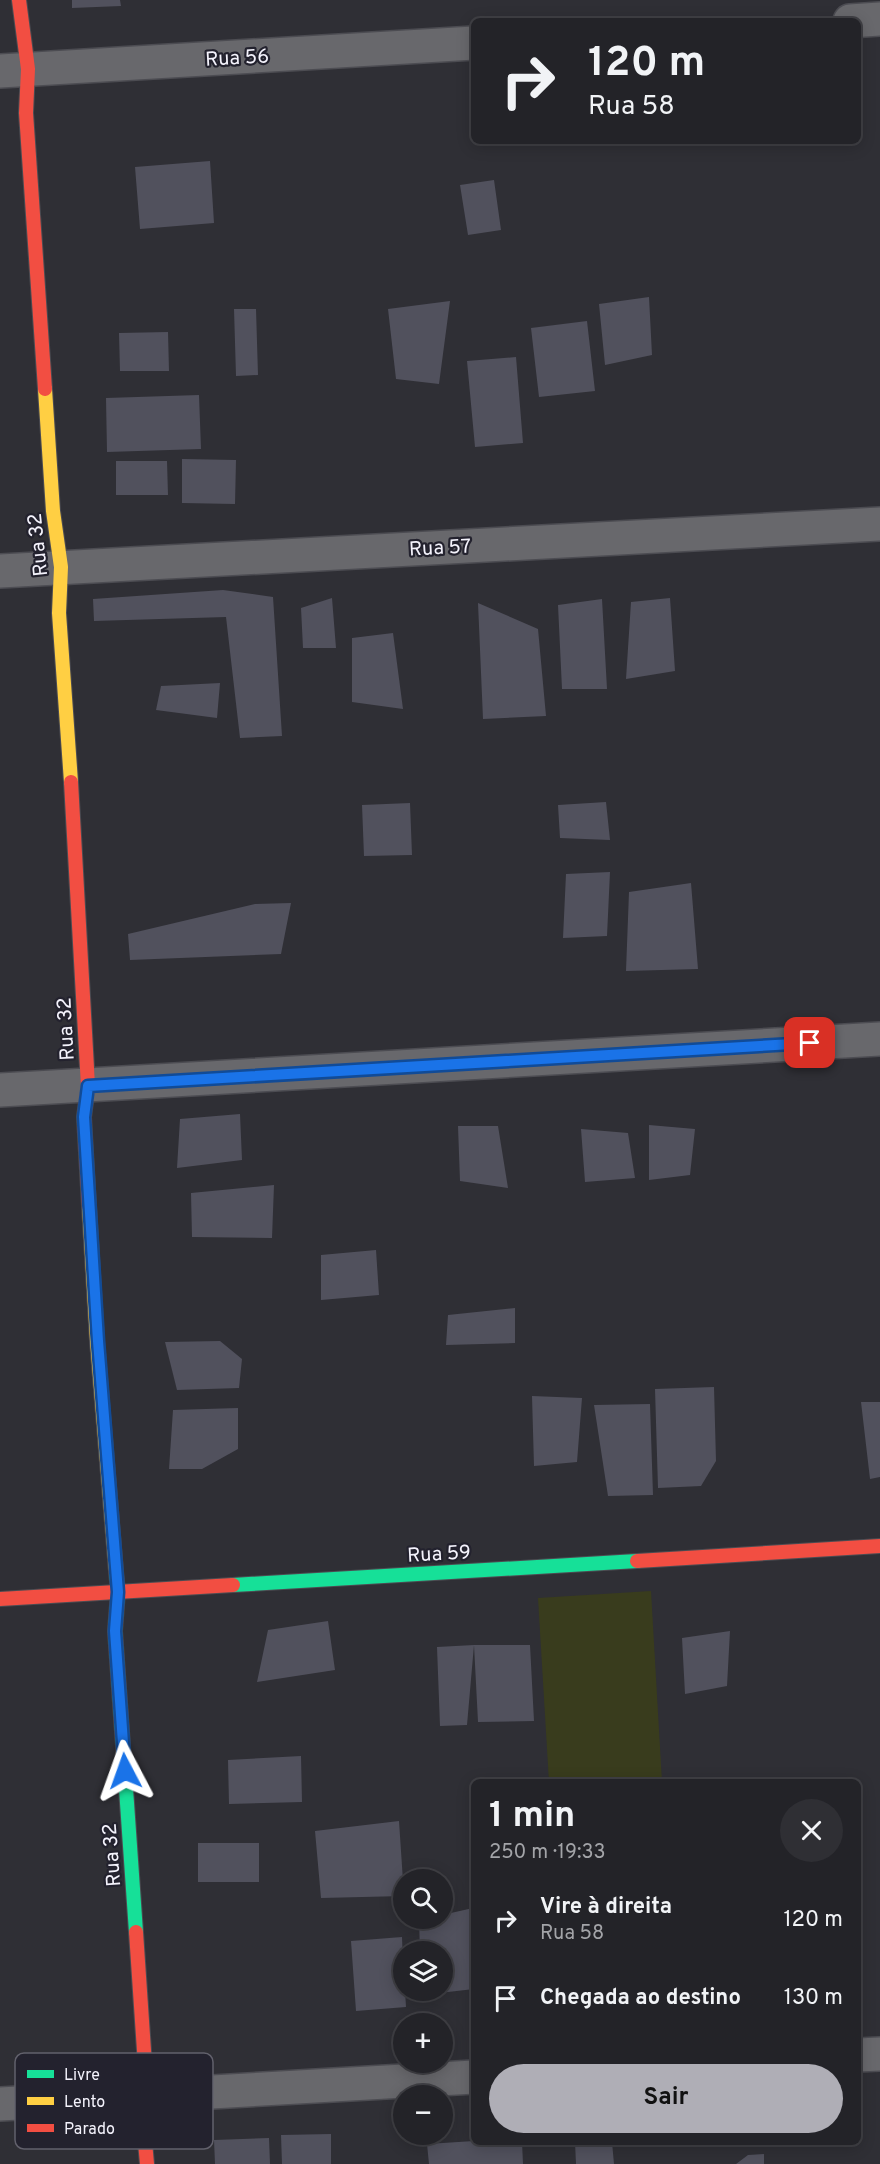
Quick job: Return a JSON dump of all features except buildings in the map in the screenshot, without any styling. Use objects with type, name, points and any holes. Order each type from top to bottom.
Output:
[{"type":"main road","name":"Rua 32","points":[[19,0],[14,70],[27,124],[53,511],[61,567],[59,614],[75,829],[88,1086],[84,1117],[97,1330],[118,1592],[115,1631],[144,2053]]},
{"type":"main road","name":"Rua 59","points":[[0,1599],[880,1546]]},
{"type":"main road","name":"Rua 32","points":[[146,2149],[147,2164]]},
{"type":"street","points":[[861,20],[880,19]]},
{"type":"street","name":"Rua 56","points":[[14,70],[471,43]]},
{"type":"street","name":"Rua 57","points":[[0,571],[880,524]]},
{"type":"street","points":[[0,1090],[880,1039]]},
{"type":"street","points":[[861,2055],[880,2054]]},
{"type":"street","points":[[213,2091],[471,2077]]},
{"type":"street","points":[[0,2104],[15,2103]]},
{"type":"green space","points":[[651,1591],[662,1779],[549,1779],[538,1598]]},
{"type":"traffic: fast","points":[[233,1585],[637,1561]]},
{"type":"traffic: fast","points":[[116,1571],[118,1592],[115,1631],[136,1932]]},
{"type":"traffic: slow","points":[[45,389],[53,511],[61,567],[59,613],[71,782]]},
{"type":"traffic: slow","points":[[89,1206],[97,1341],[116,1571]]},
{"type":"traffic: jam","points":[[19,0],[28,69],[26,113],[45,389]]},
{"type":"traffic: jam","points":[[71,782],[88,1086],[84,1117],[89,1206]]},
{"type":"traffic: jam","points":[[637,1561],[880,1546]]},
{"type":"traffic: jam","points":[[0,1599],[233,1585]]},
{"type":"traffic: jam","points":[[136,1932],[144,2053]]},
{"type":"traffic: jam","points":[[146,2149],[147,2164]]},
{"type":"route","points":[[125,1771],[115,1631],[118,1592],[98,1341],[84,1117],[88,1086],[810,1043]]}]
